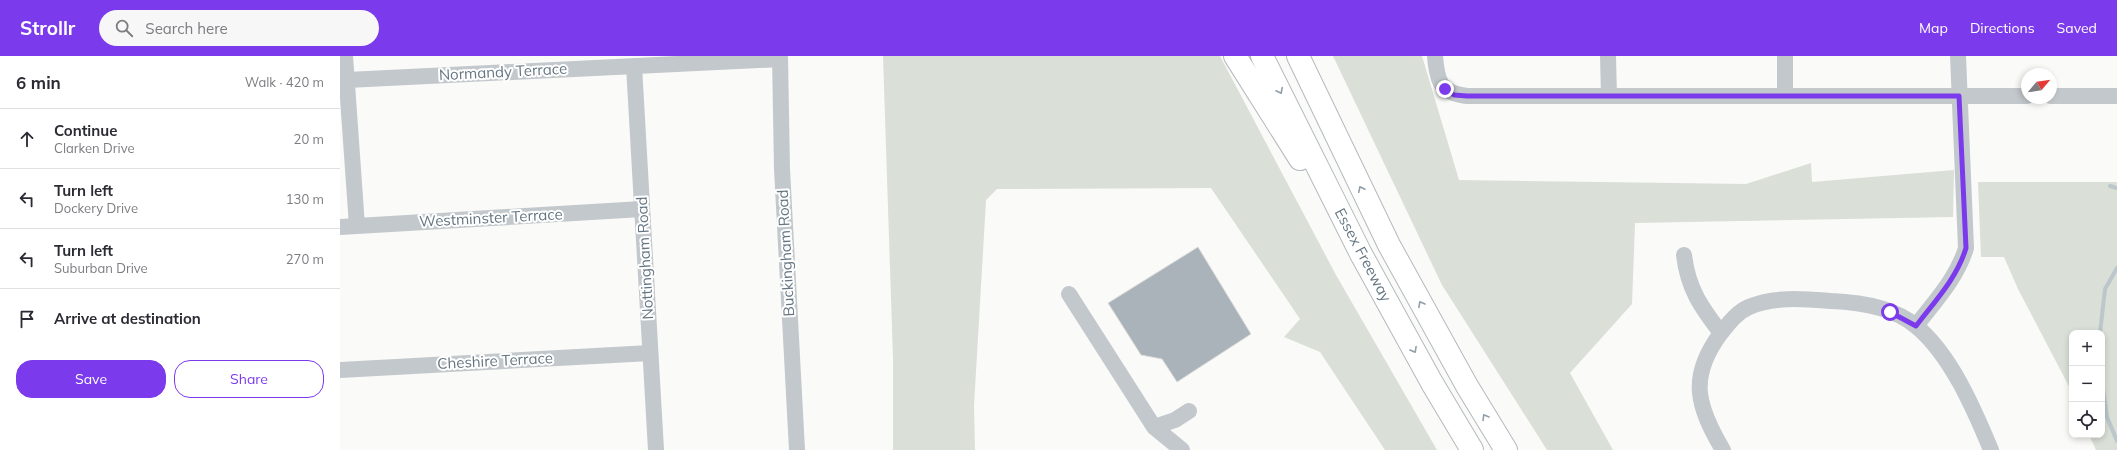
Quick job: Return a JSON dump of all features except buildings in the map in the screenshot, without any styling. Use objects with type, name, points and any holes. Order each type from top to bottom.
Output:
[{"type":"highway","points":[[1235,56],[1361,254]]},
{"type":"highway","name":"Essex Freeway","points":[[1262,56],[1361,254],[1432,383],[1472,450]]},
{"type":"highway","name":"Essex Freeway","points":[[1298,56],[1389,245],[1463,379],[1506,450]]},
{"type":"street","points":[[345,56],[357,226]]},
{"type":"street","points":[[1435,56],[1437,78],[1445,89],[1454,95],[1467,96],[2021,96]]},
{"type":"street","points":[[1608,56],[1609,96]]},
{"type":"street","points":[[1784,56],[1785,96]]},
{"type":"street","points":[[1916,326],[1950,283],[1961,264],[1966,248],[1958,56]]},
{"type":"street","name":"Normandy Terrace","points":[[347,80],[780,58]]},
{"type":"street","name":"Buckingham Road","points":[[780,58],[782,169],[797,450]]},
{"type":"street","name":"Nottingham Road","points":[[634,66],[656,450]]},
{"type":"street","points":[[2057,96],[2117,96]]},
{"type":"street","name":"Westminster Terrace","points":[[340,227],[642,209]]},
{"type":"street","points":[[1684,255],[1686,274],[1693,292],[1721,333]]},
{"type":"street","points":[[1069,294],[1154,428],[1182,450]]},
{"type":"street","points":[[1723,450],[1709,427],[1700,396],[1700,370],[1712,344],[1732,319],[1749,307],[1771,301],[1802,299],[1861,302],[1890,312],[1916,326],[1957,377],[1991,450]]},
{"type":"street","name":"Cheshire Terrace","points":[[340,370],[650,353]]},
{"type":"street","points":[[1154,428],[1175,420],[1189,411]]},
{"type":"shaded area","points":[[883,56],[1220,56],[1336,275],[1437,450],[1385,450],[1320,352],[1284,337],[1300,319],[1211,188],[997,189],[986,200],[974,406],[975,450],[893,450],[893,358]]},
{"type":"shaded area","points":[[1333,56],[1422,56],[1459,180],[1746,184],[1811,163],[1812,182],[1954,170],[1953,217],[1635,223],[1632,304],[1570,373],[1613,450],[1547,450],[1442,285]]},
{"type":"shaded area","points":[[1978,182],[2117,182],[2117,450],[2096,450],[2090,438],[2105,438],[2105,330],[2069,330],[2069,386],[2018,289],[2004,257],[1981,257]]},
{"type":"waterway","points":[[2110,186],[2117,188]]},
{"type":"waterway","points":[[2100,330],[2105,289],[2117,268]]},
{"type":"waterway","points":[[2105,402],[2107,417],[2117,441]]},
{"type":"route","points":[[1445,89],[1454,95],[1467,96],[1959,96],[1966,248],[1961,264],[1950,283],[1916,326],[1890,312]]}]
